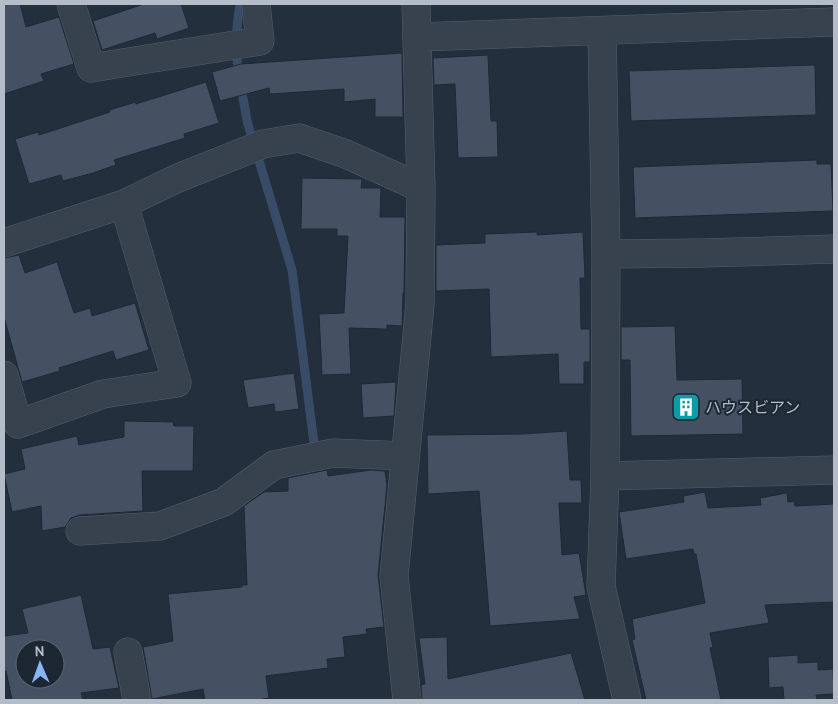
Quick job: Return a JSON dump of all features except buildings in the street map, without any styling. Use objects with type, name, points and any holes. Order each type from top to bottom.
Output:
[{"type":"street","points":[[71,4],[91,68],[260,41],[256,4]]},
{"type":"street","points":[[407,700],[394,576],[420,304],[421,188],[416,4]]},
{"type":"street","points":[[417,37],[834,22]]},
{"type":"street","points":[[602,31],[606,254],[605,476],[601,586],[627,700]]},
{"type":"street","points":[[4,243],[124,204],[236,154],[263,144],[299,138],[346,154],[421,188]]},
{"type":"street","points":[[4,375],[18,424],[103,394],[177,383],[124,204]]},
{"type":"street","points":[[606,254],[834,249]]},
{"type":"street","points":[[80,531],[160,526],[224,502],[274,465],[333,453],[405,456]]},
{"type":"street","points":[[605,476],[834,470]]},
{"type":"street","points":[[128,652],[137,700]]},
{"type":"waterway","points":[[240,4],[236,45],[240,83],[247,121],[292,270],[315,451]]},
{"type":"place","name":"ハウスビアン","points":[[686,407]]}]
